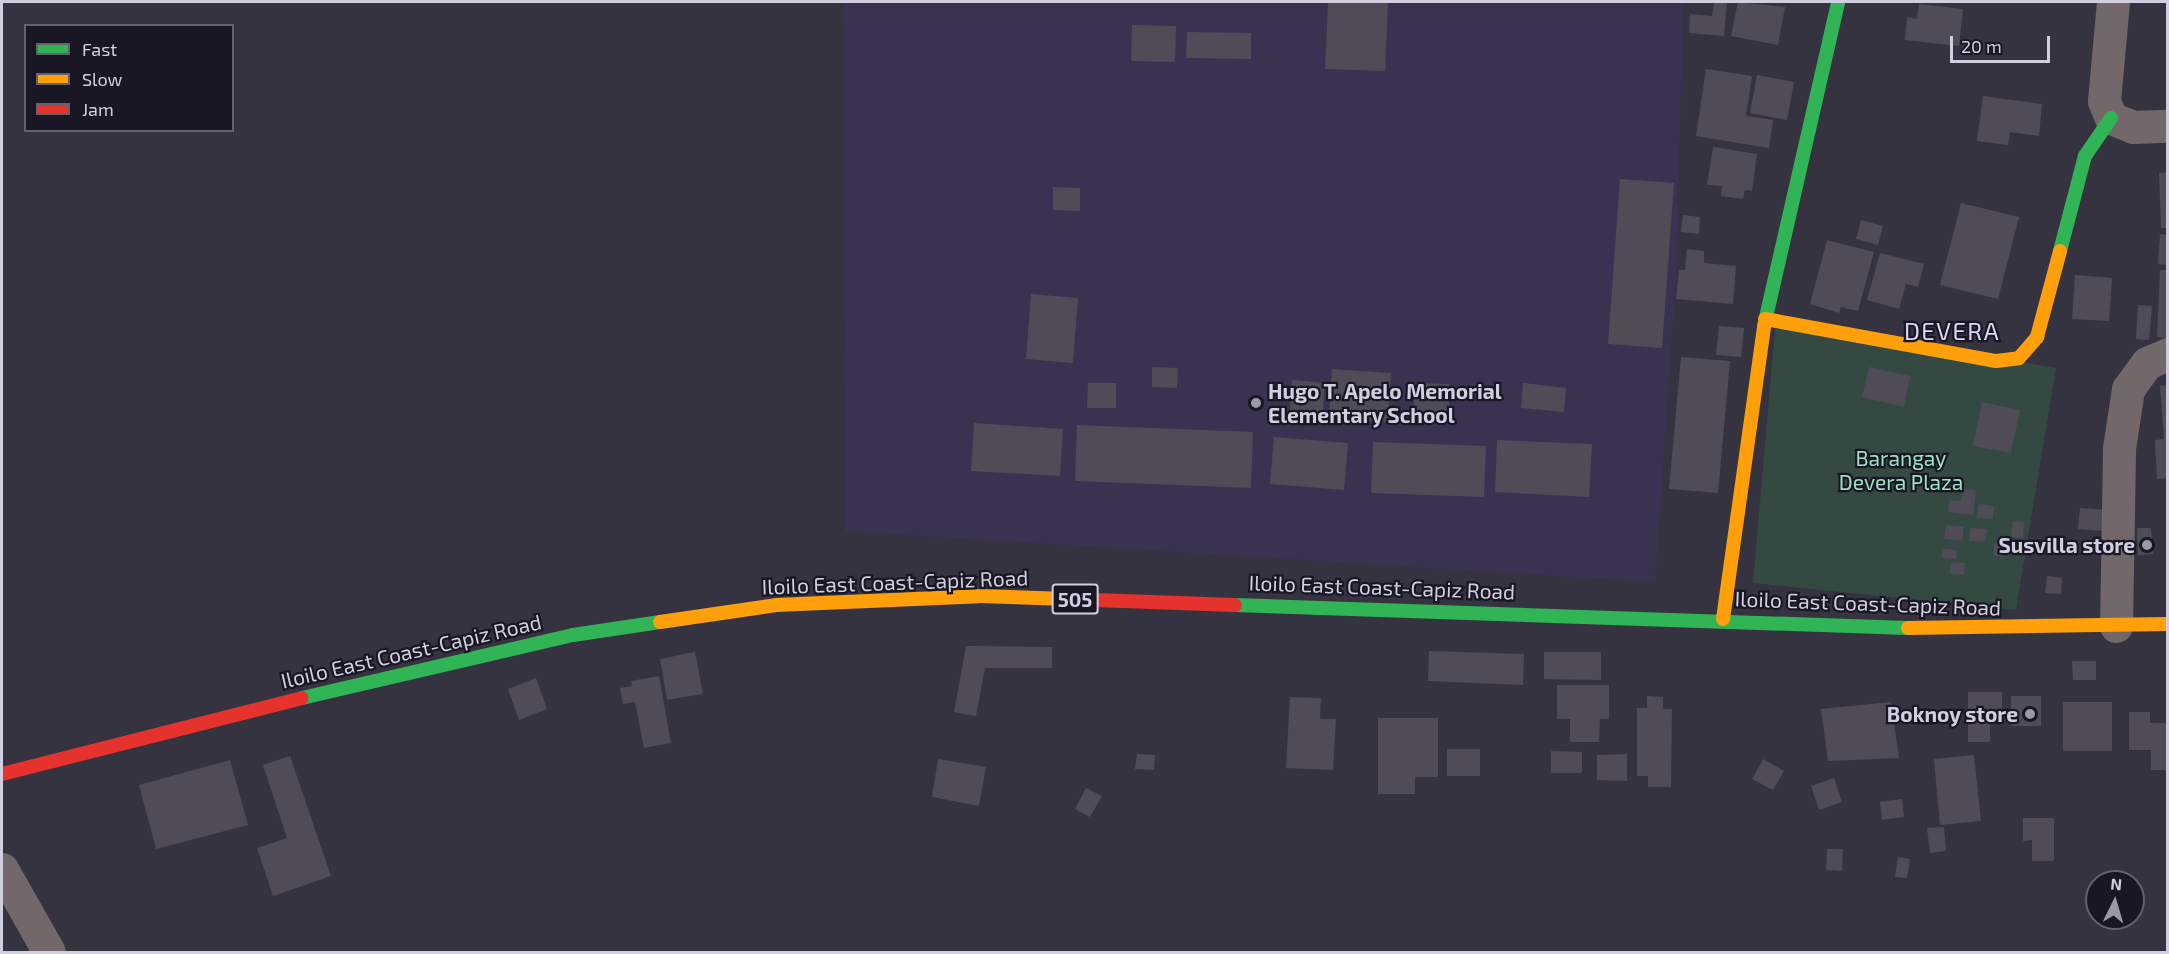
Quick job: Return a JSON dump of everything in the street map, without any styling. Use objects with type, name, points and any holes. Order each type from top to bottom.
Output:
[{"type":"main road","points":[[1723,619],[1765,319],[1838,2]]},
{"type":"main road","points":[[1765,319],[1996,361],[2019,358],[2037,337],[2085,156],[2112,118]]},
{"type":"main road","name":"Iloilo East Coast-Capiz Road","points":[[2,774],[355,685],[573,635],[776,605],[979,596],[1723,619],[1958,630],[2168,624]]},
{"type":"street","points":[[2113,2],[2104,101],[2112,118],[2133,127],[2168,126]]},
{"type":"street","points":[[2116,626],[2119,448],[2128,389],[2147,363],[2168,354]]},
{"type":"street","points":[[2,869],[49,952]]},
{"type":"shaded area","name":"Hugo T. Apelo Memorial Elementary School","points":[[844,2],[1683,2],[1676,275],[1655,582],[845,531]]},
{"type":"green space","name":"Barangay Devera Plaza","points":[[1776,318],[2056,368],[2016,610],[1753,583]]},
{"type":"building","points":[[1388,2],[1385,71],[1325,69],[1328,3]]},
{"type":"building","points":[[1714,2],[1727,2],[1724,36],[1689,33],[1690,14],[1712,16]]},
{"type":"building","points":[[1738,2],[1785,7],[1778,45],[1731,36]]},
{"type":"building","points":[[1919,4],[1963,9],[1959,46],[1905,40],[1907,17],[1917,19]]},
{"type":"building","points":[[1132,25],[1176,26],[1175,62],[1131,61]]},
{"type":"building","points":[[1187,32],[1251,33],[1251,59],[1186,58]]},
{"type":"building","points":[[1706,69],[1752,76],[1746,116],[1773,120],[1769,148],[1696,136]]},
{"type":"building","points":[[1757,75],[1794,82],[1787,120],[1750,113]]},
{"type":"building","points":[[1983,96],[2042,104],[2039,136],[2010,132],[2008,145],[1977,141]]},
{"type":"building","points":[[1713,147],[1757,154],[1752,191],[1745,190],[1743,199],[1721,196],[1722,186],[1707,185]]},
{"type":"building","points":[[2168,172],[2168,228],[2161,228],[2159,173]]},
{"type":"building","points":[[1620,179],[1674,183],[1662,348],[1608,344]]},
{"type":"building","points":[[1053,187],[1080,188],[1080,211],[1053,210]]},
{"type":"building","points":[[1961,203],[2019,217],[1998,299],[1940,285]]},
{"type":"building","points":[[1683,215],[1700,217],[1699,234],[1681,232]]},
{"type":"building","points":[[1861,220],[1883,226],[1878,245],[1856,239]]},
{"type":"building","points":[[2160,234],[2168,235],[2168,265],[2158,264]]},
{"type":"building","points":[[1827,240],[1874,252],[1858,311],[1841,307],[1839,313],[1810,304]]},
{"type":"building","points":[[1687,249],[1704,251],[1704,263],[1736,266],[1733,304],[1676,299],[1679,270],[1685,270]]},
{"type":"building","points":[[1880,253],[1924,264],[1918,287],[1906,284],[1899,309],[1867,300]]},
{"type":"building","points":[[2160,270],[2168,270],[2168,338],[2157,337]]},
{"type":"building","points":[[2075,275],[2112,278],[2109,321],[2072,319]]},
{"type":"building","points":[[1031,294],[1078,298],[1073,363],[1026,359]]},
{"type":"building","points":[[2138,305],[2152,306],[2149,340],[2136,339]]},
{"type":"building","points":[[1719,326],[1744,328],[1741,357],[1716,355]]},
{"type":"building","points":[[1681,357],[1730,361],[1718,493],[1669,489]]},
{"type":"building","points":[[1152,367],[1178,368],[1177,388],[1152,387]]},
{"type":"building","points":[[1869,367],[1910,376],[1904,407],[1862,397]]},
{"type":"building","points":[[1332,369],[1391,373],[1388,422],[1329,418]]},
{"type":"building","points":[[1292,380],[1325,383],[1323,412],[1290,410]]},
{"type":"building","points":[[1088,383],[1116,383],[1116,408],[1087,408]]},
{"type":"building","points":[[1414,383],[1449,384],[1449,420],[1414,419]]},
{"type":"building","points":[[1523,383],[1566,388],[1564,412],[1521,408]]},
{"type":"building","points":[[2168,385],[2168,478],[2157,479],[2155,440],[2164,439],[2160,386]]},
{"type":"building","points":[[1982,402],[2020,410],[2011,453],[1973,446]]},
{"type":"building","points":[[974,423],[1063,429],[1060,476],[971,471]]},
{"type":"building","points":[[1077,425],[1253,432],[1251,488],[1075,481]]},
{"type":"building","points":[[1274,437],[1348,443],[1344,490],[1270,484]]},
{"type":"building","points":[[1497,440],[1592,444],[1589,497],[1495,492]]},
{"type":"building","points":[[1373,442],[1486,446],[1484,497],[1371,493]]},
{"type":"building","points":[[1963,489],[1976,490],[1973,515],[1948,512],[1949,500],[1961,501]]},
{"type":"building","points":[[1978,504],[1994,506],[1993,519],[1977,518]]},
{"type":"building","points":[[2080,508],[2107,510],[2106,531],[2078,529]]},
{"type":"building","points":[[2013,521],[2024,522],[2023,538],[2011,537]]},
{"type":"building","points":[[1946,525],[1964,527],[1962,541],[1944,539]]},
{"type":"building","points":[[1970,528],[1987,529],[1985,542],[1969,541]]},
{"type":"building","points":[[2137,528],[2151,528],[2153,554],[2138,555]]},
{"type":"building","points":[[1994,543],[2007,544],[2005,557],[1993,556]]},
{"type":"building","points":[[1943,549],[1957,550],[1956,559],[1942,558]]},
{"type":"building","points":[[1951,562],[1965,563],[1964,575],[1950,574]]},
{"type":"building","points":[[2047,576],[2062,578],[2061,594],[2045,593]]},
{"type":"building","points":[[966,646],[1052,647],[1052,668],[985,668],[976,716],[954,712]]},
{"type":"building","points":[[1429,651],[1524,654],[1523,685],[1428,681]]},
{"type":"building","points":[[695,652],[703,694],[667,700],[660,659]]},
{"type":"building","points":[[1544,652],[1601,652],[1601,680],[1544,679]]},
{"type":"building","points":[[2072,661],[2096,661],[2096,680],[2073,680]]},
{"type":"building","points":[[659,676],[671,743],[644,748],[635,702],[623,704],[620,688],[632,686],[631,681]]},
{"type":"building","points":[[536,678],[547,709],[519,720],[508,689]]},
{"type":"building","points":[[1557,685],[1609,685],[1609,719],[1600,719],[1599,742],[1570,742],[1570,719],[1557,719]]},
{"type":"building","points":[[1968,692],[2002,692],[2002,713],[1990,713],[1990,742],[1968,742]]},
{"type":"building","points":[[1647,696],[1663,697],[1663,709],[1672,709],[1671,787],[1648,787],[1648,776],[1637,776],[1637,708],[1647,708]]},
{"type":"building","points":[[2011,696],[2041,696],[2041,726],[2011,726]]},
{"type":"building","points":[[1290,697],[1321,698],[1320,719],[1336,719],[1333,770],[1286,768]]},
{"type":"building","points":[[1891,702],[1899,758],[1828,761],[1821,709]]},
{"type":"building","points":[[2063,702],[2112,702],[2112,751],[2063,751]]},
{"type":"building","points":[[2129,712],[2150,712],[2150,723],[2168,723],[2168,770],[2151,770],[2151,750],[2129,750]]},
{"type":"building","points":[[1378,718],[1438,718],[1438,777],[1415,777],[1415,794],[1378,794]]},
{"type":"building","points":[[1447,749],[1480,749],[1480,776],[1447,776]]},
{"type":"building","points":[[1551,751],[1582,752],[1582,773],[1551,773]]},
{"type":"building","points":[[1137,754],[1155,755],[1154,770],[1135,769]]},
{"type":"building","points":[[1627,754],[1627,781],[1597,780],[1597,755]]},
{"type":"building","points":[[1974,755],[1981,821],[1940,825],[1934,759]]},
{"type":"building","points":[[290,756],[331,876],[273,896],[257,848],[287,838],[263,765]]},
{"type":"building","points":[[938,759],[986,767],[979,806],[932,797]]},
{"type":"building","points":[[1763,759],[1784,771],[1773,790],[1752,779]]},
{"type":"building","points":[[230,760],[248,825],[156,849],[139,785]]},
{"type":"building","points":[[1834,778],[1842,802],[1819,810],[1811,786]]},
{"type":"building","points":[[1086,788],[1102,796],[1090,817],[1075,809]]},
{"type":"building","points":[[1902,799],[1904,817],[1882,820],[1880,802]]},
{"type":"building","points":[[2023,818],[2054,818],[2054,861],[2032,861],[2032,840],[2023,841]]},
{"type":"building","points":[[1944,827],[1946,851],[1930,853],[1927,828]]},
{"type":"building","points":[[1827,849],[1843,849],[1842,871],[1826,870]]},
{"type":"building","points":[[1898,857],[1910,859],[1907,878],[1895,877]]},
{"type":"traffic: fast","points":[[1764,326],[1838,2]]},
{"type":"traffic: fast","points":[[2060,251],[2085,156],[2111,118]]},
{"type":"traffic: fast","points":[[1235,605],[1908,628]]},
{"type":"traffic: fast","points":[[302,698],[573,635],[660,622]]},
{"type":"traffic: slow","points":[[1765,319],[1996,361],[2019,358],[2037,337],[2060,251]]},
{"type":"traffic: slow","points":[[1723,619],[1764,326]]},
{"type":"traffic: slow","points":[[660,622],[776,605],[979,596],[1068,599]]},
{"type":"traffic: slow","points":[[1908,628],[2168,624]]},
{"type":"traffic: jam","points":[[1068,599],[1235,605]]},
{"type":"traffic: jam","points":[[2,774],[302,698]]},
{"type":"place","name":"Hugo T. Apelo Memorial Elementary School","points":[[1256,403]]},
{"type":"place","name":"Susvilla store","points":[[2147,545]]},
{"type":"place","name":"Boknoy store","points":[[2030,714]]},
{"type":"district","name":"DEVERA","points":[[1952,331]]}]
